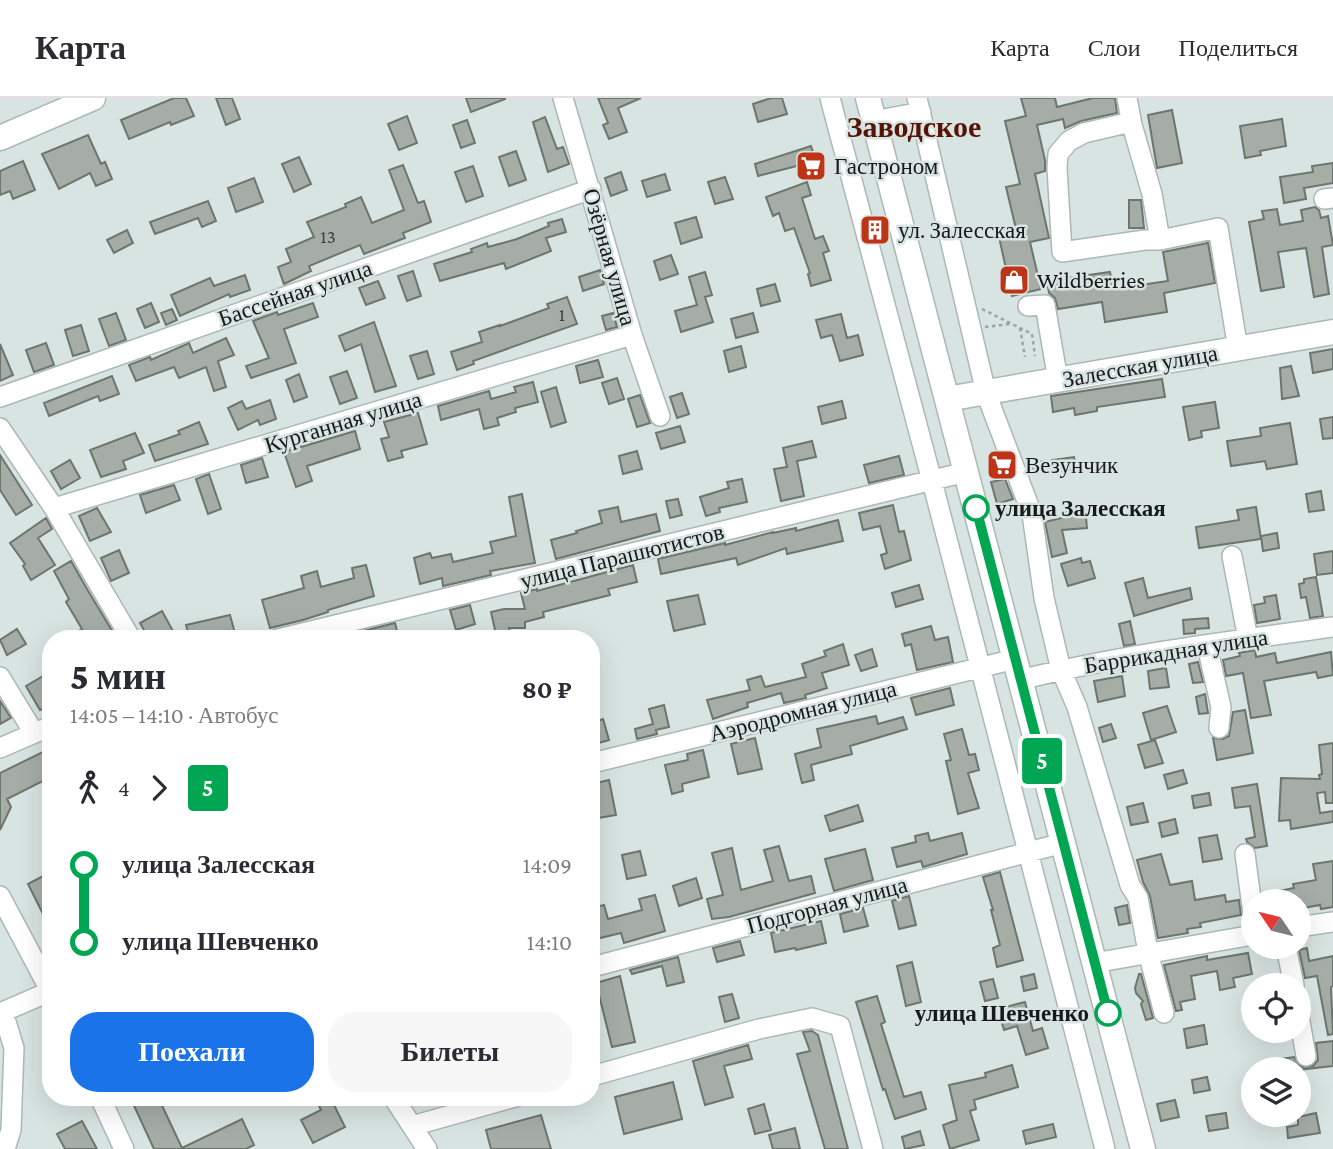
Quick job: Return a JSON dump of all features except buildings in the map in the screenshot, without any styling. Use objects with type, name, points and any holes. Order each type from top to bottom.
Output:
[{"type":"main road","points":[[0,138],[93,98]]},
{"type":"main road","points":[[871,109],[1143,1149]]},
{"type":"main road","name":"Залесская улица","points":[[947,399],[1333,332]]},
{"type":"street","name":"Озёрная улица","points":[[563,98],[632,335],[660,416]]},
{"type":"street","points":[[831,98],[1105,1149]]},
{"type":"street","points":[[1127,98],[1131,122],[1152,194],[1160,240]]},
{"type":"street","points":[[871,109],[919,105],[986,393],[1032,514],[1044,598],[1061,670],[1077,707],[1130,885],[1138,898],[1148,952],[1164,1013]]},
{"type":"street","points":[[1131,122],[1084,133],[1069,141],[1058,154],[1062,251],[1160,240],[1218,228],[1238,349]]},
{"type":"street","name":"Бассейная улица","points":[[0,397],[591,189]]},
{"type":"street","points":[[1028,306],[1045,305],[1058,380]]},
{"type":"street","name":"Курганная улица","points":[[54,508],[632,335]]},
{"type":"street","points":[[0,428],[54,508],[126,630]]},
{"type":"street","name":"улица Парашютистов","points":[[315,630],[966,472]]},
{"type":"street","points":[[1232,556],[1248,639]]},
{"type":"street","name":"Баррикадная улица","points":[[1018,670],[1061,670],[1333,627]]},
{"type":"street","points":[[1207,646],[1221,707],[1219,728]]},
{"type":"street","name":"Аэродромная улица","points":[[600,761],[980,668],[1018,670]]},
{"type":"street","points":[[0,677],[42,728]]},
{"type":"street","points":[[0,748],[42,729]]},
{"type":"street","name":"Подгорная улица","points":[[600,965],[1063,843]]},
{"type":"street","points":[[1245,854],[1250,889]]},
{"type":"street","points":[[0,896],[42,974]]},
{"type":"street","points":[[1311,925],[1333,922]]},
{"type":"street","points":[[1094,963],[1241,937]]},
{"type":"street","points":[[5,1149],[11,1130],[14,1048],[1,1013],[42,995]]},
{"type":"street","points":[[600,1074],[760,1029],[812,1018],[840,1026],[873,1149]]},
{"type":"street","points":[[1304,1043],[1306,1056]]},
{"type":"street","points":[[104,1106],[124,1149]]},
{"type":"street","points":[[399,1106],[427,1149]]},
{"type":"street","points":[[412,1126],[483,1106]]},
{"type":"path","points":[[965,301],[1032,334],[1035,356]]},
{"type":"path","points":[[972,329],[1011,324]]},
{"type":"path","points":[[1020,328],[1025,357]]},
{"type":"bus line","name":"5","points":[[976,508],[1108,1013]]},
{"type":"place","name":"Гастроном","points":[[811,166]]},
{"type":"place","name":"ул. Залесская","points":[[875,230]]},
{"type":"place","name":"Wildberries","points":[[1014,280]]},
{"type":"place","name":"Везунчик","points":[[1002,465]]},
{"type":"place","name":"улица Залесская","points":[[976,508]]},
{"type":"place","name":"улица Шевченко","points":[[1108,1013]]},
{"type":"district","name":"Заводское","points":[[914,126]]}]
